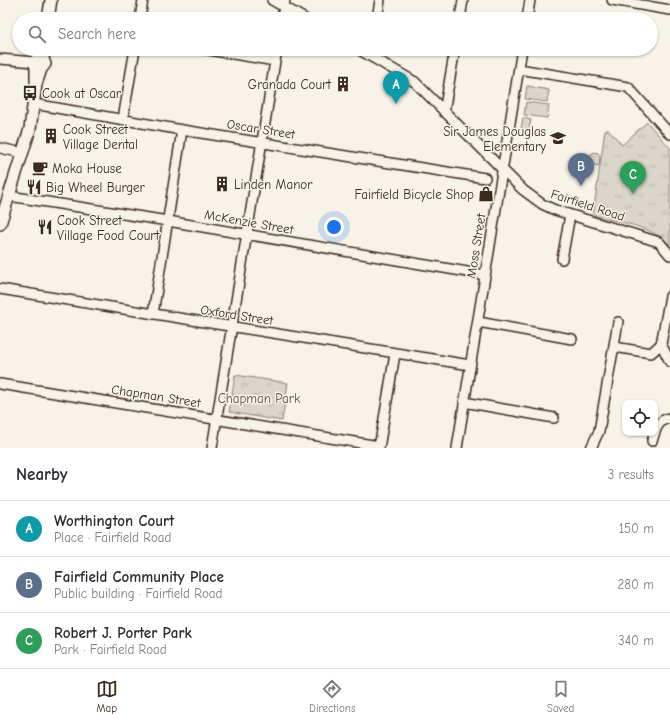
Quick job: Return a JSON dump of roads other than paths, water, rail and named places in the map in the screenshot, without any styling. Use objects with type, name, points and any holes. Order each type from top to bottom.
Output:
[{"type":"main road","points":[[49,12],[51,0]]},
{"type":"main road","points":[[0,224],[30,129],[40,59]]},
{"type":"street","points":[[141,12],[143,0]]},
{"type":"street","points":[[272,0],[285,3],[296,12]]},
{"type":"street","points":[[378,12],[380,0]]},
{"type":"street","points":[[461,12],[464,0]]},
{"type":"street","points":[[528,12],[530,0]]},
{"type":"street","points":[[612,0],[670,10]]},
{"type":"street","points":[[123,119],[134,56]]},
{"type":"street","points":[[245,56],[275,61]]},
{"type":"street","points":[[212,448],[276,56]]},
{"type":"street","name":"Fairfield Road","points":[[376,56],[415,82],[532,198],[555,210],[659,242],[670,255]]},
{"type":"street","points":[[444,112],[454,56]]},
{"type":"street","name":"Moss Street","points":[[457,448],[521,56]]},
{"type":"street","points":[[0,58],[40,59]]},
{"type":"street","points":[[519,69],[628,87],[670,134]]},
{"type":"street","name":"Oscar Street","points":[[34,104],[182,130],[486,178]]},
{"type":"street","points":[[153,314],[182,130]]},
{"type":"street","points":[[0,148],[23,152]]},
{"type":"street","name":"McKenzie Street","points":[[9,196],[168,221],[485,275]]},
{"type":"street","points":[[562,259],[570,215]]},
{"type":"street","name":"Oxford Street","points":[[0,289],[470,365]]},
{"type":"street","points":[[670,296],[661,344],[670,362]]},
{"type":"street","points":[[478,322],[572,339]]},
{"type":"street","points":[[591,448],[599,430],[618,322]]},
{"type":"street","points":[[614,347],[651,353],[661,344]]},
{"type":"street","points":[[379,447],[395,354]]},
{"type":"street","name":"Chapman Street","points":[[0,384],[379,447]]},
{"type":"street","points":[[464,402],[554,418]]},
{"type":"street","points":[[652,441],[660,422],[670,418]]},
{"type":"place","name":"Granada Court","points":[[343,84]]},
{"type":"place","name":"Cook at Oscar","points":[[30,93]]},
{"type":"place","name":"Worthington Court","points":[[396,104]]},
{"type":"place","name":"Cook Street Village Dental","points":[[51,136]]},
{"type":"place","name":"Sir James Douglas Elementary","points":[[558,138]]},
{"type":"place","name":"Moka House","points":[[40,168]]},
{"type":"place","name":"Linden Manor","points":[[222,184]]},
{"type":"place","name":"Fairfield Community Place","points":[[581,186]]},
{"type":"place","name":"Big Wheel Burger","points":[[34,187]]},
{"type":"place","name":"Fairfield Bicycle Shop","points":[[486,194]]},
{"type":"place","name":"Robert J. Porter Park","points":[[633,194]]},
{"type":"place","name":"Cook Street Village Food Court","points":[[45,227]]},
{"type":"park label","name":"Chapman Park","points":[[259,398]]}]
